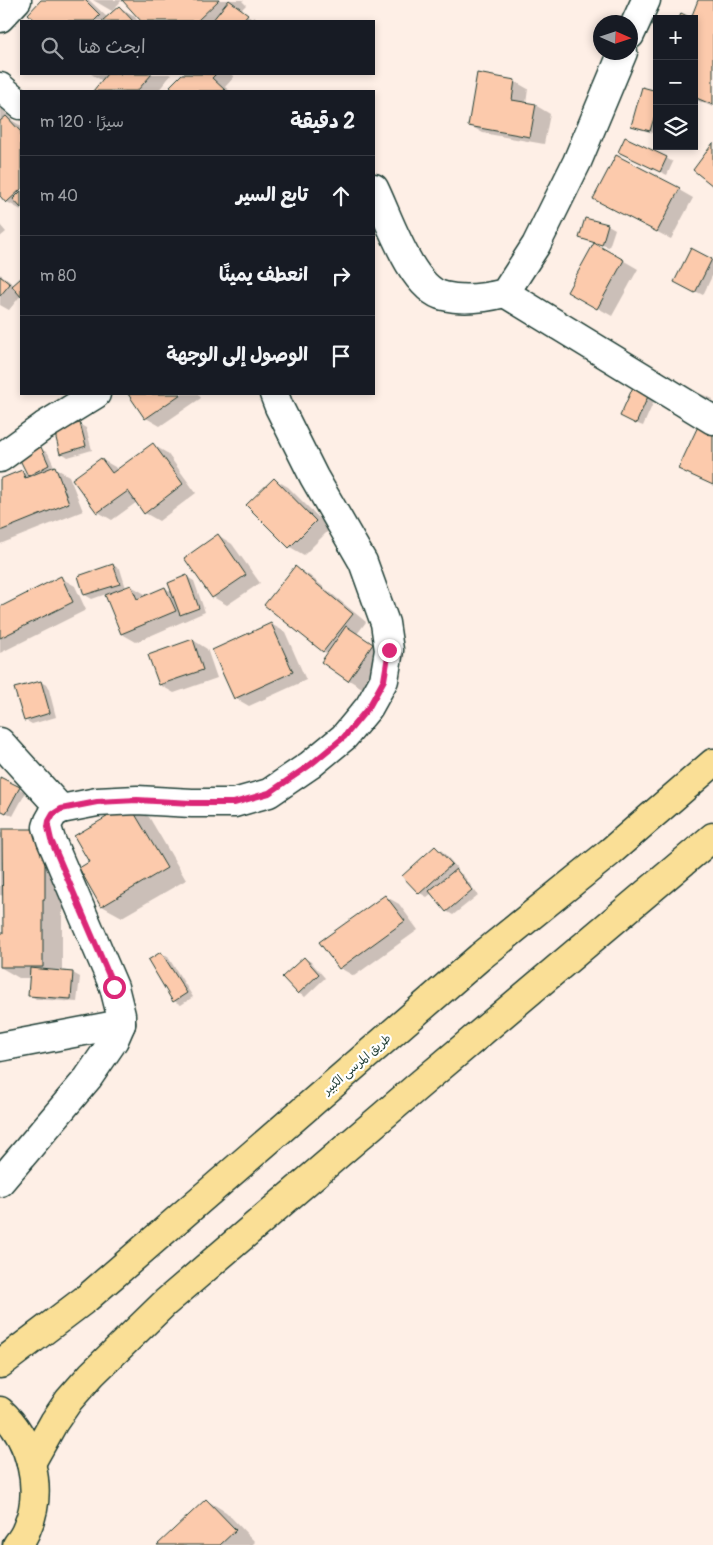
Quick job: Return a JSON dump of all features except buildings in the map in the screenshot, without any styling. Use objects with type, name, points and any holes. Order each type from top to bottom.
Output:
[{"type":"main road","points":[[0,18],[17,0]]},
{"type":"main road","points":[[638,18],[646,0]]},
{"type":"main road","points":[[375,190],[404,256],[421,282],[442,296],[485,298],[505,293],[536,245],[577,162],[620,60]]},
{"type":"main road","points":[[0,87],[20,104]]},
{"type":"main road","points":[[505,293],[712,418]]},
{"type":"main road","points":[[0,458],[44,426],[94,395]]},
{"type":"main road","points":[[0,1182],[88,1078],[114,1040],[121,1024],[121,1015],[114,987],[51,840],[48,827],[53,814],[61,809],[97,802],[137,800],[234,803],[269,793],[310,765],[344,737],[369,707],[384,680],[389,650],[385,623],[363,562],[314,477],[274,398]]},
{"type":"main road","points":[[0,742],[61,809]]},
{"type":"main road","name":"طريق المرسى الكبير","points":[[0,1364],[87,1298],[473,963],[610,852],[713,763]]},
{"type":"main road","points":[[31,1463],[69,1400],[92,1374],[166,1302],[426,1079],[713,837]]},
{"type":"main road","points":[[0,1047],[121,1024]]},
{"type":"main road","points":[[0,1411],[8,1418],[22,1440],[31,1463],[35,1496],[28,1528],[18,1545]]},
{"type":"route","points":[[114,987],[51,840],[48,827],[53,814],[61,809],[97,802],[137,800],[234,803],[269,793],[310,765],[344,737],[369,707],[384,680],[389,650]]}]
